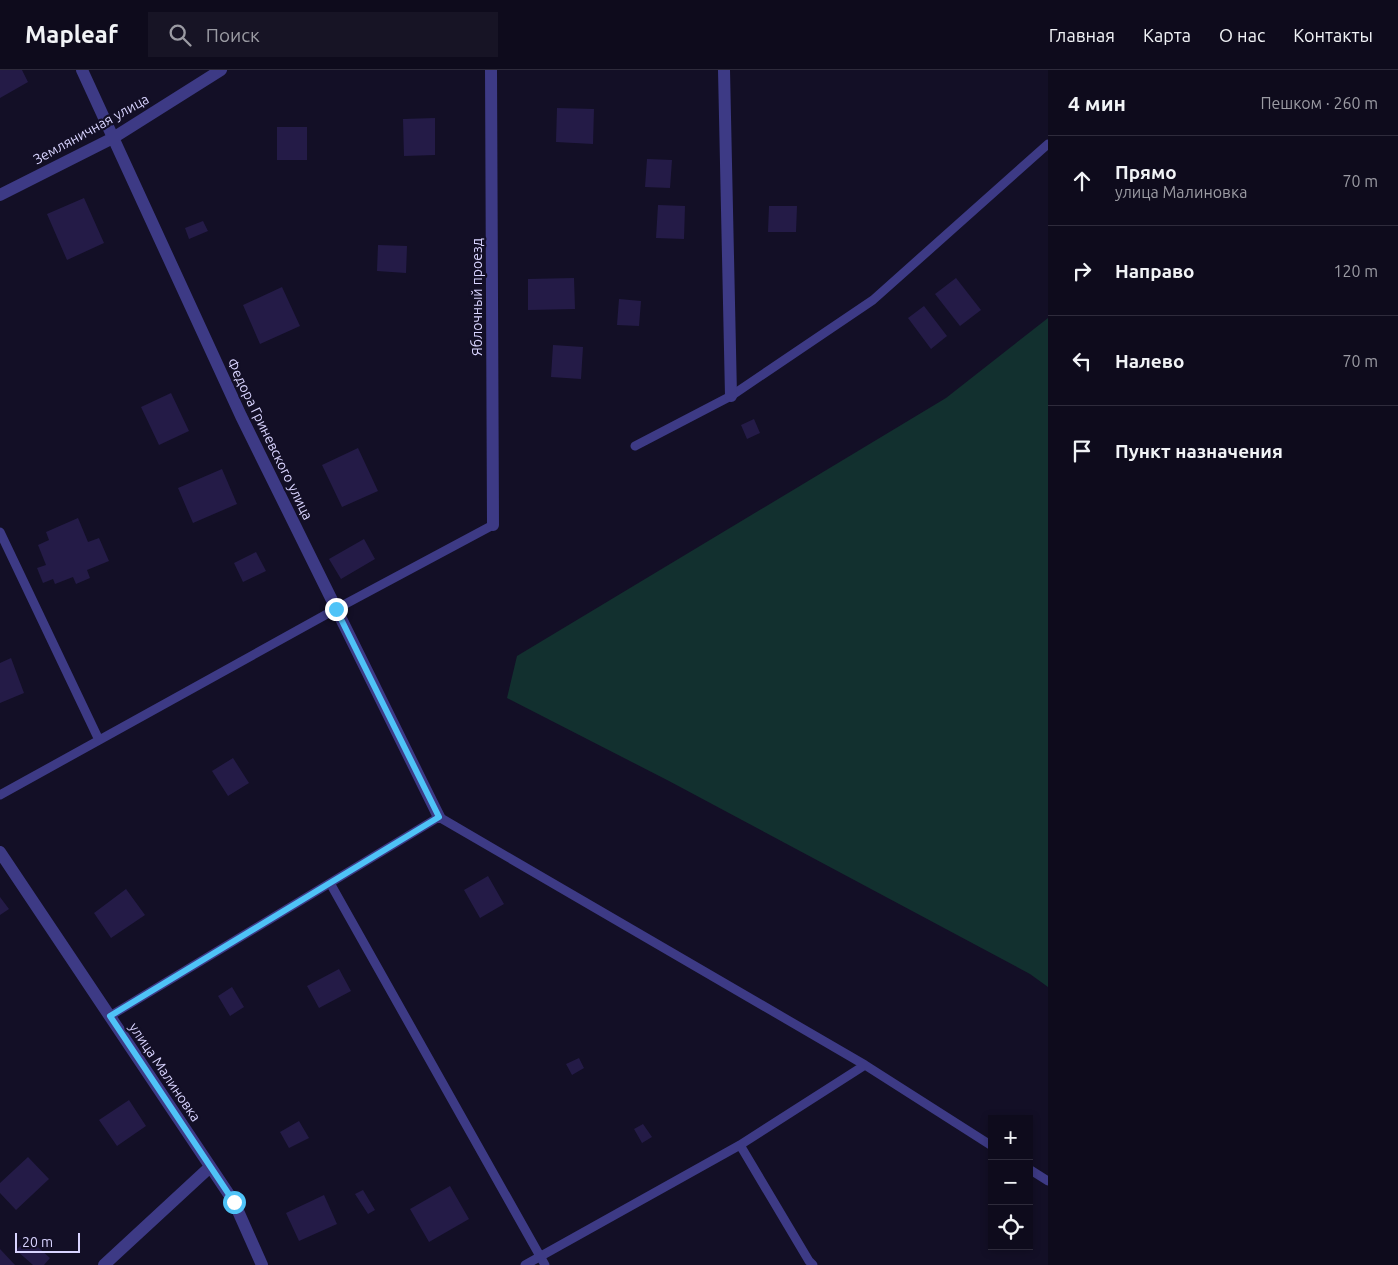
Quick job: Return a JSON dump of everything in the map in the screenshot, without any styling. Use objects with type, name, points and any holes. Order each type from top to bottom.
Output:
[{"type":"street","name":"Федора Гриневского улица","points":[[82,70],[241,416],[439,817]]},
{"type":"street","name":"Земляничная улица","points":[[0,195],[113,138],[221,70]]},
{"type":"street","name":"Яблочный проезд","points":[[492,70],[493,525]]},
{"type":"street","points":[[724,70],[731,396]]},
{"type":"street","name":"улица Малиновка","points":[[0,852],[234,1202],[262,1265]]},
{"type":"street","points":[[104,1265],[210,1167]]},
{"type":"lane","points":[[635,446],[731,396],[873,300],[1048,144]]},
{"type":"lane","points":[[0,795],[336,609],[493,525]]},
{"type":"lane","points":[[0,532],[99,740]]},
{"type":"lane","points":[[110,1016],[439,817],[865,1065],[988,1143]]},
{"type":"lane","points":[[330,883],[545,1265]]},
{"type":"lane","points":[[525,1265],[740,1145],[865,1065]]},
{"type":"lane","points":[[740,1145],[809,1262],[813,1265]]},
{"type":"lane","points":[[1033,1172],[1048,1181]]},
{"type":"green space","points":[[1048,318],[1048,987],[1030,974],[669,781],[507,698],[517,656],[946,398]]},
{"type":"building","points":[[0,70],[22,70],[28,82],[0,98]]},
{"type":"building","points":[[557,108],[594,109],[593,144],[556,142]]},
{"type":"building","points":[[435,118],[435,155],[404,156],[403,119]]},
{"type":"building","points":[[277,127],[307,127],[307,160],[277,160]]},
{"type":"building","points":[[647,159],[672,160],[670,188],[645,187]]},
{"type":"building","points":[[84,198],[104,243],[67,260],[47,214]]},
{"type":"building","points":[[658,205],[685,206],[684,239],[656,238]]},
{"type":"building","points":[[769,206],[797,206],[796,232],[768,232]]},
{"type":"building","points":[[203,221],[208,231],[189,239],[185,228]]},
{"type":"building","points":[[378,245],[407,246],[406,273],[377,271]]},
{"type":"building","points":[[574,278],[575,309],[528,310],[528,279]]},
{"type":"building","points":[[956,278],[981,310],[960,326],[935,294]]},
{"type":"building","points":[[282,287],[300,326],[260,344],[243,305]]},
{"type":"building","points":[[619,299],[641,301],[639,326],[617,325]]},
{"type":"building","points":[[924,306],[947,336],[931,349],[908,318]]},
{"type":"building","points":[[553,345],[583,347],[581,379],[551,377]]},
{"type":"building","points":[[171,393],[189,431],[159,445],[141,407]]},
{"type":"building","points":[[754,419],[760,433],[747,439],[741,425]]},
{"type":"building","points":[[358,448],[378,491],[342,507],[322,465]]},
{"type":"building","points":[[222,469],[237,504],[193,523],[178,488]]},
{"type":"building","points":[[78,518],[88,542],[99,538],[109,561],[87,570],[90,578],[76,584],[73,577],[55,584],[53,579],[43,583],[37,568],[46,565],[38,545],[49,540],[46,532]]},
{"type":"building","points":[[364,539],[375,559],[341,579],[329,559]]},
{"type":"building","points":[[256,552],[266,571],[243,582],[234,563]]},
{"type":"building","points":[[11,658],[24,693],[0,703],[0,663]]},
{"type":"building","points":[[233,758],[249,783],[228,796],[212,771]]},
{"type":"building","points":[[488,876],[504,904],[480,918],[464,890]]},
{"type":"building","points":[[126,889],[145,915],[111,938],[94,913]]},
{"type":"building","points":[[0,897],[9,909],[0,915]]},
{"type":"building","points":[[339,969],[351,991],[319,1008],[307,986]]},
{"type":"building","points":[[232,987],[244,1007],[230,1016],[218,996]]},
{"type":"building","points":[[579,1058],[584,1068],[572,1075],[566,1064]]},
{"type":"building","points":[[129,1100],[146,1126],[117,1146],[99,1120]]},
{"type":"building","points":[[299,1121],[309,1138],[289,1148],[280,1132]]},
{"type":"building","points":[[643,1124],[652,1137],[642,1143],[634,1129]]},
{"type":"building","points":[[28,1157],[49,1179],[16,1210],[0,1193],[0,1183]]},
{"type":"building","points":[[450,1186],[469,1219],[429,1242],[410,1209]]},
{"type":"building","points":[[363,1190],[375,1210],[368,1214],[355,1194]]},
{"type":"building","points":[[324,1195],[337,1224],[299,1241],[286,1213]]},
{"type":"building","points":[[28,1238],[50,1258],[44,1265],[33,1265],[16,1250]]},
{"type":"building","points":[[0,1249],[15,1265],[0,1265]]},
{"type":"route","points":[[234,1202],[110,1016],[439,817],[336,609]]}]
